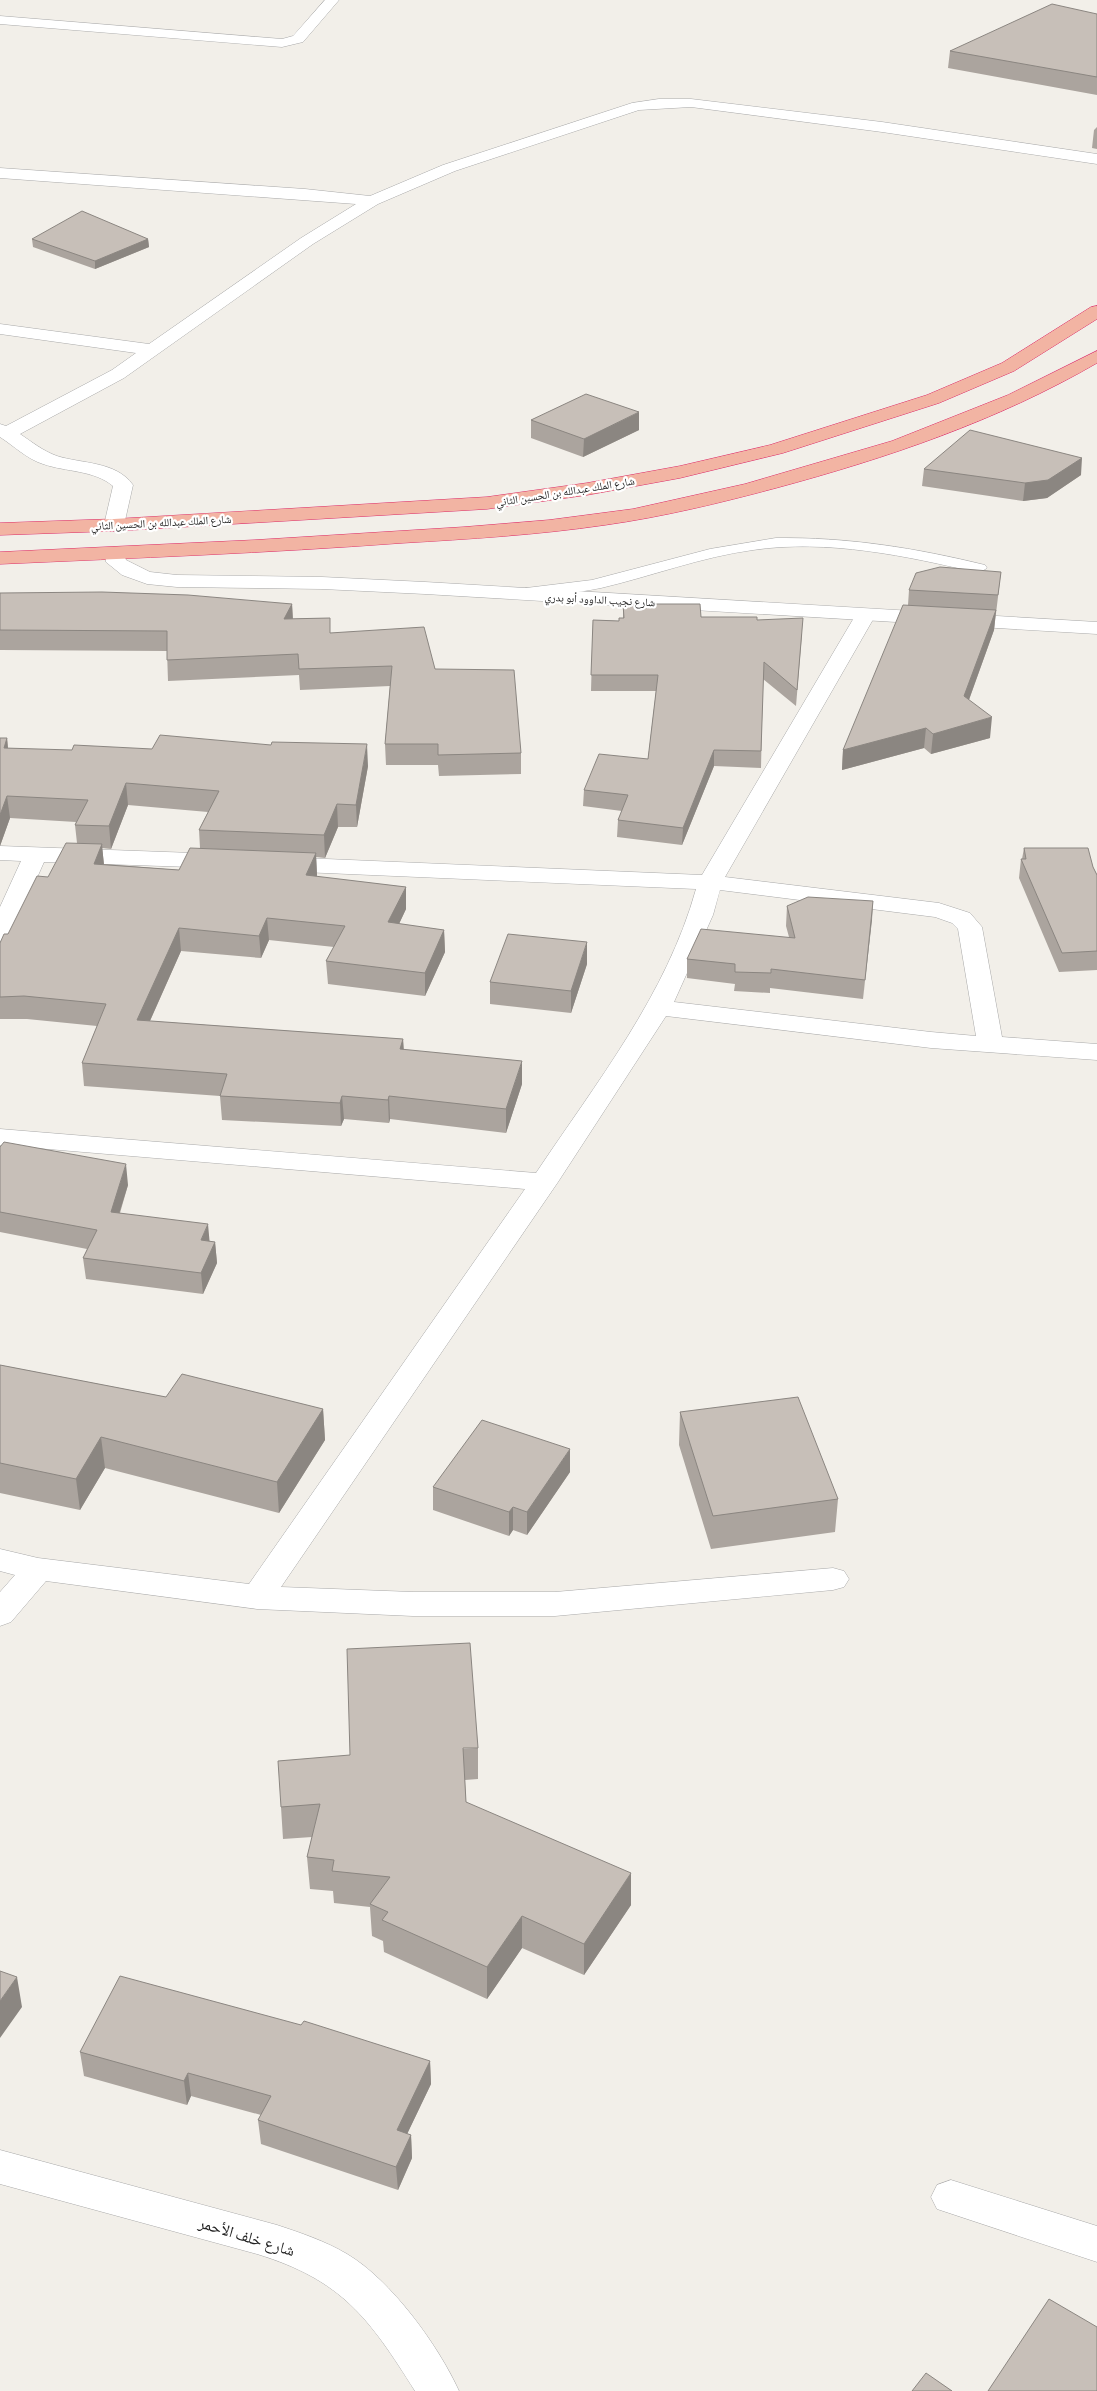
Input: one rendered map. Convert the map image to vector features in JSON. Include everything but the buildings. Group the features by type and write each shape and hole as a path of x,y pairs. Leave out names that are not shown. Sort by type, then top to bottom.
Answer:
{"highway":[{"name":"شارع الملك عبدالله بن الحسين الثاني","path":"0,529 114,525 487,503 587,489 680,472 776,449 933,399 1008,367 1097,311"},
{"path":"0,558 320,544 519,530 632,515 738,492 817,471 901,444 986,412 1062,377 1097,356"}],"street":[{"path":"0,20 282,43 298,39 332,0"},
{"path":"4,432 118,374 307,241 372,201 449,168 637,106 660,103 691,103 882,127 1097,159"},
{"path":"0,173 286,192 372,201"},
{"path":"0,329 151,350"},
{"path":"4,432 43,457 104,472 116,478 122,485 114,525"},
{"name":"شارع نجيب الداوود أبو بدري","path":"115,553 116,562 129,571 147,578 177,581 322,583 1097,628"},
{"path":"257,1597 544,1182 660,1008 701,915 710,882 865,616"},
{"path":"0,853 710,882 921,906 961,918 970,927 991,1045"},
{"path":"0,934 35,854"},
{"path":"660,1008 912,1038 1097,1052"},
{"path":"0,1137 544,1182"},
{"path":"0,1560 38,1569 257,1597 413,1604 555,1604 833,1579"},
{"path":"0,1614 38,1569"},
{"name":"شارع خلف الأحمر","path":"0,2167 256,2238 317,2258 350,2278 371,2298 406,2341 438,2391"},
{"path":"951,2197 1097,2244"}],"lane":[{"path":"518,594 600,584 732,550 775,543 875,550 940,558 979,568"}]}
